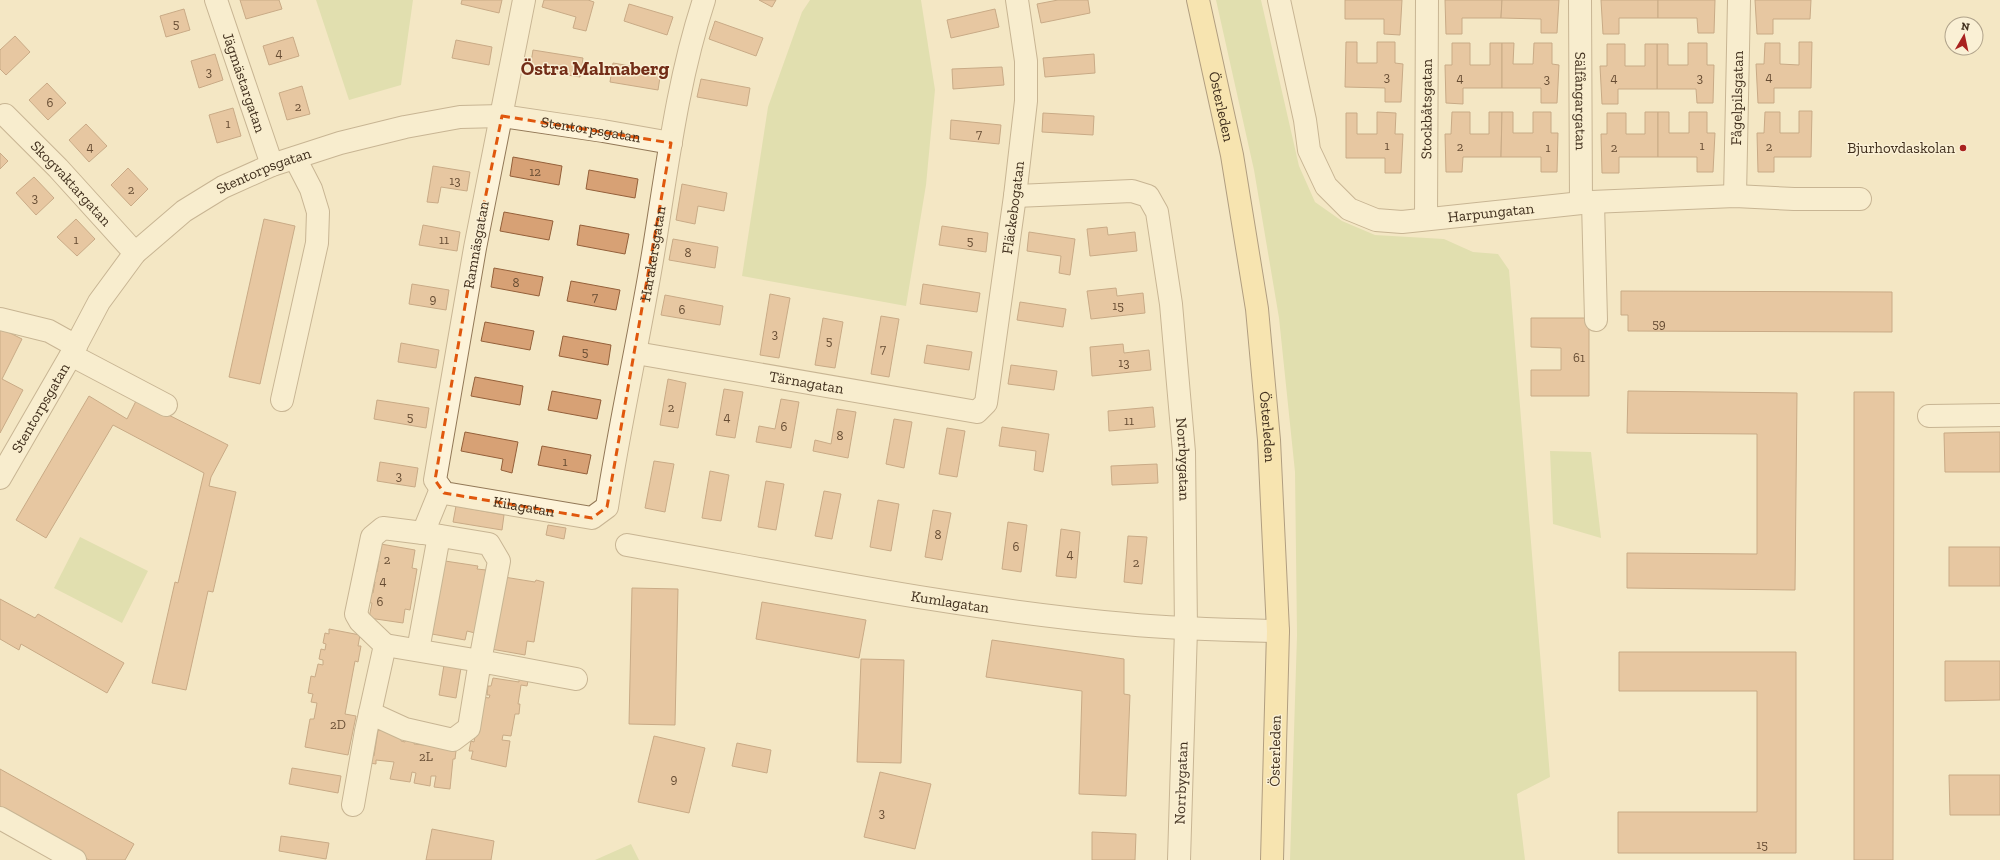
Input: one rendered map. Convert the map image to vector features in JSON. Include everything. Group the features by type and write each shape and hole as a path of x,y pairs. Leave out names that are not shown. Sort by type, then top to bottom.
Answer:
{"main road":[{"name":"Österleden","path":"1198,0 1232,155 1257,309 1269,440 1278,631 1272,860"}],"street":[{"name":"Jägmästargatan","path":"216,0 272,165"},
{"name":"Ramnäsgatan","path":"441,489 435,480 475,248 524,0"},
{"name":"Harakersgatan","path":"605,508 636,353 671,143 693,36 704,0"},
{"name":"Fläckebogatan","path":"977,412 986,403 1015,196 1026,101 1026,61 1017,0"},
{"name":"Harpungatan","path":"1279,0 1309,150 1326,186 1349,208 1376,220 1402,222 1426,218 1587,202 1735,196 1794,199 1860,199"},
{"name":"Stockbåtsgatan","path":"1426,218 1427,0"},
{"name":"Sälfångargatan","path":"1580,0 1587,202 1596,320"},
{"name":"Fågelpilsgatan","path":"1735,196 1738,0"},
{"name":"Skogvaktargatan","path":"5,115 58,168 135,253"},
{"name":"Stentorpsgatan","path":"0,478 73,351 99,302 135,253 184,210 224,187 272,165 340,143 460,117 502,116 671,143"},
{"path":"282,400 317,243 318,212 311,189 295,158"},
{"name":"Norrbygatan","path":"1015,196 1132,191 1148,196 1157,212 1171,304 1184,452 1186,629 1179,860"},
{"path":"0,319 49,331 73,351 166,405"},
{"name":"Tärnagatan","path":"636,353 977,412"},
{"path":"1929,416 2000,414"},
{"path":"418,650 431,535 441,489"},
{"name":"Kilagatan","path":"441,489 444,493 592,518 605,508"},
{"path":"370,713 405,729 453,740 469,728 480,661 499,561 489,544 383,528 372,536 356,614 360,621 385,645 480,661 576,679"},
{"name":"Kumlagatan","path":"627,545 962,604 1125,624 1186,629 1278,631"},
{"path":"353,805 370,713 385,645"},
{"path":"0,818 75,860"}],"highlighted area":[{"path":"502,116 671,143 607,507 592,518 444,493 435,480 475,248"}],"green space":[{"path":"316,0 413,0 401,85 349,100"},
{"path":"810,0 921,0 935,90 926,185 906,306 742,276 768,107 802,12"},
{"path":"1216,0 1261,0 1299,166 1315,202 1342,221 1375,235 1444,239 1473,252 1498,254 1509,270 1550,777 1517,794 1525,860 1290,860 1297,635 1295,472 1279,318 1254,170"},
{"path":"1550,451 1591,452 1601,538 1553,524"},
{"path":"80,537 148,571 122,623 54,588"},
{"path":"631,844 639,860 595,860"}],"building":[{"path":"240,0 279,0 282,9 246,19"},
{"path":"462,0 502,0 499,13 461,4"},
{"path":"544,0 588,0 594,2 586,31 573,28 576,17 542,7"},
{"path":"759,0 776,0 772,7"},
{"path":"1058,0 1088,0 1090,13 1041,23 1037,4"},
{"path":"1345,0 1402,0 1400,35 1384,34 1384,19 1345,19"},
{"path":"1445,0 1502,0 1501,18 1462,18 1462,34 1446,34"},
{"path":"1502,0 1559,0 1557,33 1541,33 1541,19 1501,18"},
{"path":"1601,0 1658,0 1658,18 1619,18 1619,34 1603,34"},
{"path":"1658,0 1715,0 1714,33 1698,33 1697,18 1658,18"},
{"path":"1755,0 1811,0 1810,19 1773,19 1773,34 1757,34"},
{"path":"629,4 673,17 667,35 624,21"},
{"path":"184,9 190,30 166,37 160,16"},
{"path":"995,9 999,27 951,38 947,20"},
{"path":"715,21 763,38 756,56 709,39"},
{"path":"15,36 30,52 6,75 0,69 0,50"},
{"path":"293,37 299,56 269,65 263,46"},
{"path":"456,40 492,47 489,65 452,58"},
{"path":"1346,42 1357,42 1357,63 1377,63 1377,42 1395,42 1395,63 1403,64 1401,102 1385,102 1385,88 1345,87"},
{"path":"1799,42 1812,42 1811,88 1774,88 1774,103 1758,103 1756,64 1764,64 1765,43 1780,43 1780,64 1799,65"},
{"path":"1452,43 1470,43 1470,65 1490,65 1490,43 1502,43 1502,88 1463,88 1463,104 1446,103 1445,65 1452,65"},
{"path":"1502,43 1514,43 1513,64 1533,64 1534,43 1552,43 1552,64 1559,65 1557,103 1541,103 1541,88 1502,88"},
{"path":"1688,43 1707,43 1707,65 1714,65 1713,103 1697,103 1696,89 1657,89 1657,44 1668,44 1668,65 1688,65"},
{"path":"1607,44 1625,44 1625,66 1645,66 1645,44 1657,44 1657,89 1618,89 1618,104 1602,104 1600,66 1607,66"},
{"path":"533,50 583,58 580,77 530,69"},
{"path":"215,54 223,80 199,88 191,61"},
{"path":"1094,54 1095,73 1045,77 1043,58"},
{"path":"613,63 661,71 658,90 610,82"},
{"path":"1002,67 1004,85 953,89 952,69"},
{"path":"701,79 750,88 747,106 697,97"},
{"path":"47,83 66,103 48,120 29,100"},
{"path":"302,86 310,114 287,120 279,93"},
{"path":"233,108 241,136 217,143 209,115"},
{"path":"1799,111 1812,111 1811,157 1774,157 1774,172 1758,172 1757,133 1764,133 1765,112 1780,112 1780,133 1799,133"},
{"path":"1377,112 1396,113 1395,134 1403,134 1401,173 1385,173 1385,158 1346,158 1346,113 1357,113 1357,134 1377,134"},
{"path":"1452,112 1470,112 1470,134 1489,134 1489,112 1502,112 1501,157 1463,157 1462,172 1446,172 1445,134 1451,134"},
{"path":"1502,112 1513,112 1513,133 1533,133 1533,112 1551,112 1551,133 1558,133 1557,172 1541,172 1541,157 1501,157"},
{"path":"1645,112 1658,112 1658,157 1619,157 1619,173 1602,173 1601,134 1607,134 1607,113 1626,113 1626,134 1645,134"},
{"path":"1658,112 1669,112 1669,133 1689,133 1689,112 1707,112 1707,133 1715,133 1713,172 1697,172 1697,157 1658,157"},
{"path":"1043,113 1094,116 1093,135 1042,132"},
{"path":"951,120 1001,125 999,144 950,139"},
{"path":"86,124 107,146 89,162 69,140"},
{"path":"0,153 8,161 0,169"},
{"path":"513,157 562,166 559,185 510,176"},
{"path":"433,166 470,172 467,191 441,187 438,203 427,202"},
{"path":"128,168 148,189 131,206 111,185"},
{"path":"589,170 638,179 635,198 586,189"},
{"path":"34,177 54,198 36,215 16,193"},
{"path":"682,184 727,193 724,211 698,206 695,224 676,220"},
{"path":"504,212 553,221 549,240 500,231"},
{"path":"76,219 95,239 77,256 57,237"},
{"path":"264,219 295,226 260,384 229,377"},
{"path":"423,225 460,232 457,251 419,245"},
{"path":"580,225 629,234 625,254 577,245"},
{"path":"942,226 988,233 986,252 939,245"},
{"path":"1107,227 1108,235 1135,232 1137,251 1090,256 1087,229"},
{"path":"1029,232 1075,239 1070,275 1059,273 1061,256 1027,251"},
{"path":"673,239 718,247 715,268 669,260"},
{"path":"494,268 543,277 539,296 491,287"},
{"path":"571,281 620,290 616,310 567,301"},
{"path":"412,284 449,290 446,310 409,304"},
{"path":"923,284 980,293 977,312 920,304"},
{"path":"1116,288 1117,296 1143,293 1145,313 1091,319 1087,291"},
{"path":"1621,291 1892,292 1892,332 1628,331 1628,315 1621,315"},
{"path":"770,294 790,298 779,358 760,355"},
{"path":"665,295 723,306 720,325 661,315"},
{"path":"1020,302 1066,309 1063,327 1017,320"},
{"path":"881,316 899,319 889,377 871,374"},
{"path":"823,318 843,322 835,368 815,365"},
{"path":"1531,318 1589,318 1589,396 1531,396 1531,370 1561,370 1561,348 1531,347"},
{"path":"485,322 534,331 530,350 481,341"},
{"path":"0,328 22,339 2,379 23,390 0,433"},
{"path":"563,336 611,345 608,365 559,356"},
{"path":"401,343 439,350 436,368 398,362"},
{"path":"1123,344 1124,353 1149,350 1151,370 1092,376 1090,347"},
{"path":"927,345 972,352 969,370 924,363"},
{"path":"1011,365 1057,371 1054,390 1008,384"},
{"path":"475,377 523,386 520,405 471,396"},
{"path":"668,379 686,383 678,428 660,425"},
{"path":"724,389 743,392 735,438 716,435"},
{"path":"552,391 601,400 597,419 548,410"},
{"path":"1628,391 1797,393 1795,590 1627,588 1627,553 1757,554 1757,434 1627,433"},
{"path":"1854,392 1894,392 1893,860 1854,860"},
{"path":"89,396 127,419 137,399 228,445 211,477 209,486 236,492 213,592 208,591 186,690 152,683 175,582 178,583 204,473 113,425 46,538 16,520"},
{"path":"781,399 799,402 791,448 756,442 759,426 775,429"},
{"path":"377,400 429,408 426,428 374,419"},
{"path":"1153,407 1155,427 1109,431 1108,411"},
{"path":"837,409 856,412 848,458 813,451 815,440 831,444"},
{"path":"894,419 912,422 904,468 886,464"},
{"path":"1002,427 1049,434 1043,472 1034,470 1036,451 999,446"},
{"path":"947,428 965,431 957,477 939,474"},
{"path":"465,432 518,442 512,473 501,470 503,459 461,451"},
{"path":"2000,432 2000,472 1945,472 1944,433"},
{"path":"542,446 591,455 587,474 538,465"},
{"path":"654,461 674,464 665,512 645,508"},
{"path":"380,462 418,468 415,487 377,481"},
{"path":"1157,464 1158,483 1112,485 1111,466"},
{"path":"710,471 729,475 721,521 702,518"},
{"path":"766,481 784,484 776,530 758,527"},
{"path":"824,491 841,494 832,539 815,536"},
{"path":"878,500 899,504 891,551 870,547"},
{"path":"456,506 504,515 502,530 453,522"},
{"path":"933,510 951,513 942,560 925,557"},
{"path":"1008,522 1027,525 1021,572 1002,569"},
{"path":"548,525 566,528 564,539 546,535"},
{"path":"1061,529 1080,532 1076,578 1056,576"},
{"path":"1128,536 1147,537 1142,584 1124,582"},
{"path":"381,544 415,550 412,568 417,569 410,610 405,609 403,623 369,618 372,603 367,602 369,593 373,593 375,582 371,581 373,572 377,572 379,561 375,560 377,550 380,551"},
{"path":"1949,547 2000,547 2000,586 1949,586"},
{"path":"445,561 478,566 477,569 486,570 475,633 467,631 465,640 432,634"},
{"path":"504,577 544,582 534,642 527,641 525,655 491,649"},
{"path":"632,588 678,589 675,725 629,724"},
{"path":"0,599 35,618 38,614 124,663 107,693 21,644 19,650 0,639"},
{"path":"762,602 866,620 859,658 756,639"},
{"path":"329,629 360,635 358,646 361,646 358,662 355,661 345,714 356,716 348,755 305,747 310,719 314,719 317,703 311,702 313,694 308,693 311,676 315,677 318,664 323,665 323,660 319,659 321,649 325,650 326,644 323,643 325,633 329,634"},
{"path":"992,640 1124,659 1124,694 1130,695 1126,796 1079,794 1082,691 986,677"},
{"path":"1619,652 1796,652 1796,853 1618,853 1618,812 1757,812 1757,691 1619,691"},
{"path":"861,659 904,660 901,763 857,762"},
{"path":"1945,661 2000,661 2000,700 1945,701"},
{"path":"444,665 461,668 456,698 439,695"},
{"path":"493,678 519,682 519,679 528,681 527,686 521,685 518,704 520,704 519,714 515,714 511,736 503,735 502,740 510,741 506,767 471,759 473,751 469,751 471,741 474,742 482,697 489,698 490,695 487,695 488,686 491,686"},
{"path":"378,730 402,733 401,741 405,742 406,739 415,740 414,744 424,745 425,741 435,743 434,747 456,751 455,759 453,759 450,789 434,787 436,776 431,776 430,786 414,783 416,773 412,772 410,782 390,779 394,762 376,760 376,764 370,763 371,755 374,756"},
{"path":"654,736 705,748 689,813 638,802"},
{"path":"737,743 771,750 767,773 732,766"},
{"path":"292,768 341,776 338,793 289,784"},
{"path":"0,769 134,844 125,860 89,860 0,810"},
{"path":"880,772 931,784 915,849 864,837"},
{"path":"1949,775 2000,775 2000,815 1950,815"},
{"path":"432,829 494,841 491,860 426,860"},
{"path":"1092,832 1136,834 1135,860 1092,860"},
{"path":"281,836 329,843 326,859 279,851"}],"place":[{"name":"Bjurhovdaskolan","path":"1963,148"}],"district":[{"name":"Östra Malmaberg","path":"595,68"}]}
